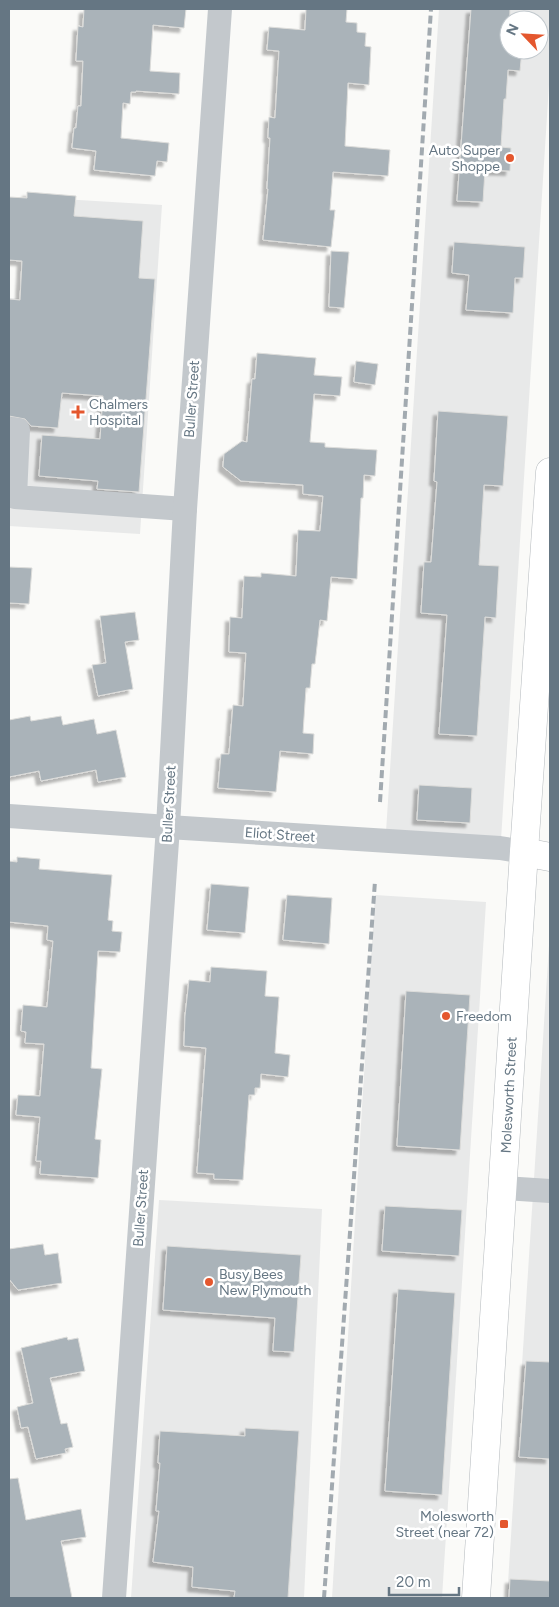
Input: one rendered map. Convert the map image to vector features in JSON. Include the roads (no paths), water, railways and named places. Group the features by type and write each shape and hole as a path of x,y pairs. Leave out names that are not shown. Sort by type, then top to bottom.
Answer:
{"main road":[{"name":"Molesworth Street","path":"476,1598 504,1188 537,854 550,483"}],"street":[{"name":"Buller Street","path":"114,1598 168,828 185,508 220,9"},
{"path":"9,429 18,430 14,497 185,508"},
{"name":"Eliot Street","path":"9,816 168,828 500,848 537,854"},
{"path":"504,1188 550,1191"}],"railway":[{"path":"380,802 431,9"},
{"path":"324,1598 375,881"}],"place":[{"name":"Auto Super Shoppe","path":"510,158"},
{"name":"Chalmers Hospital","path":"78,412"},
{"name":"Freedom","path":"446,1016"},
{"name":"Busy Bees New Plymouth","path":"209,1282"},
{"name":"Molesworth Street (near 72)","path":"504,1524"}]}
